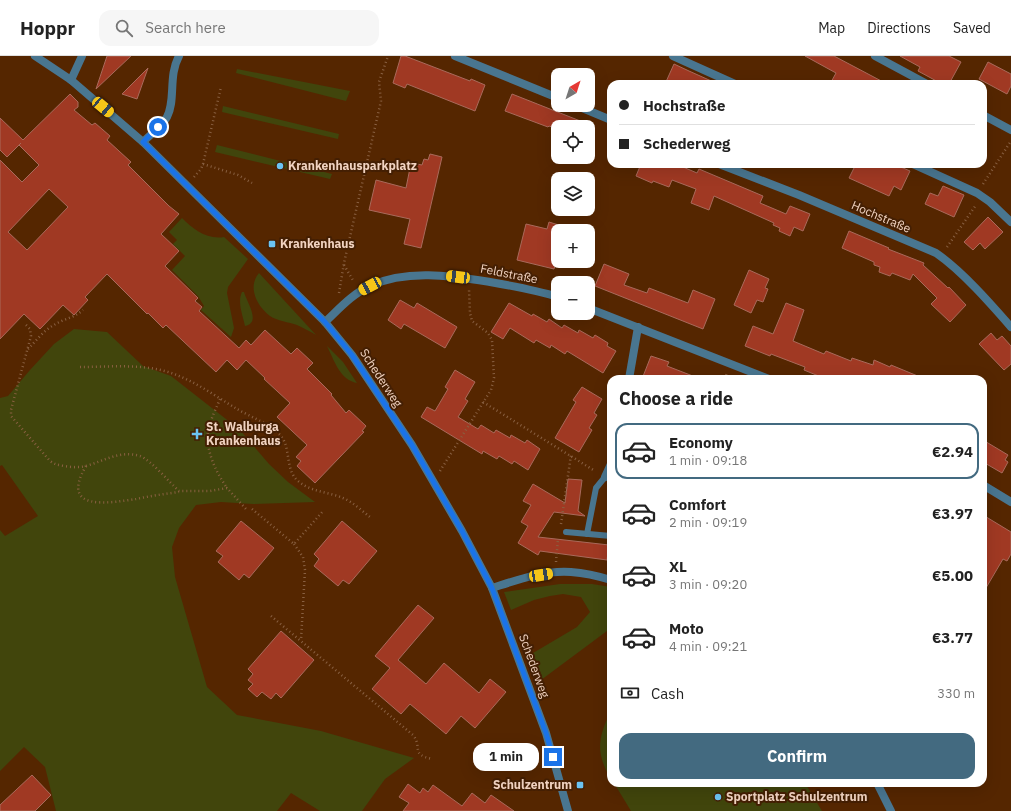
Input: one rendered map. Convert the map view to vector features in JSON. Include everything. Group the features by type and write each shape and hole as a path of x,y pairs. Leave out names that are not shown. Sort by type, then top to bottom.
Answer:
{"street":[{"name":"Schederweg","path":"35,56 71,80 143,142 325,322 352,355 412,445 462,531 492,588 546,733 568,811"},
{"path":"71,80 82,56"},
{"path":"143,142 168,116 173,73 179,56"},
{"path":"455,56 551,95"},
{"path":"673,56 726,80"},
{"path":"875,56 919,80"},
{"path":"592,112 607,118"},
{"path":"987,117 1011,130"},
{"name":"Hochstraße","path":"729,168 936,253 973,286 1011,327"},
{"path":"922,168 982,196 1011,222"},
{"name":"Feldstraße","path":"325,322 360,292 384,281 400,277 447,276 468,278 511,285 551,295"},
{"path":"595,311 758,375"},
{"path":"630,375 638,327"},
{"path":"605,478 607,473"},
{"path":"987,487 1011,502"},
{"path":"492,588 522,579 555,572 571,572 607,579"},
{"path":"879,787 891,811"}],"lane":[{"path":"587,534 596,488 605,478"},
{"path":"566,532 607,536"}],"path":[{"path":"341,307 338,291 381,101 378,82 388,56"},
{"path":"187,184 201,169 203,164 221,87"},
{"path":"982,186 1010,142"},
{"path":"203,164 238,175 252,182"},
{"path":"948,247 982,196"},
{"path":"344,263 360,292"},
{"path":"444,464 491,390 494,378 493,344 488,333 476,325 471,318 468,278"},
{"path":"28,349 46,330 75,316 83,310"},
{"path":"26,325 31,331 28,349 11,410 11,416 53,464 74,467 86,466 118,455 140,456 153,466 179,491"},
{"path":"80,367 162,370 191,382 268,426 280,435 283,440 292,473 297,480 308,487 344,498 370,517"},
{"path":"220,399 211,422 208,440 210,450 216,469 227,488 246,509"},
{"path":"483,402 571,455 605,478"},
{"path":"560,525 571,455"},
{"path":"86,466 80,477 78,490 83,498 94,502 116,502 179,491 210,491 227,488"},
{"path":"252,509 294,544 303,557 305,570 301,641"},
{"path":"294,544 324,510"},
{"path":"556,561 559,532"},
{"path":"271,616 413,735 416,738 419,754 432,759"}],"green space":[{"path":"237,69 350,91 346,101 236,73"},
{"path":"223,106 339,134 338,139 222,112"},
{"path":"217,145 332,174 330,179 215,152"},
{"path":"182,218 201,233 212,237 224,237 248,259 228,287 227,293 234,328 231,337 201,310 204,306 198,296 172,270 185,256 173,244 177,240 169,232"},
{"path":"259,273 316,335 297,325 273,318 265,312 255,296 254,290 255,278"},
{"path":"242,292 244,292 253,316 250,324 245,326 240,305"},
{"path":"74,329 107,332 143,366 171,376 240,430 269,464 288,482 315,502 253,504 221,502 196,505 179,528 172,547 175,577 207,687 237,715 321,731 414,758 385,779 362,811 320,811 291,793 277,811 56,811 45,767 24,747 0,771 0,530 5,536 38,516 2,465 0,466 0,398 8,396 54,344"},
{"path":"327,346 343,362 357,383 346,378 342,374"},
{"path":"560,584 592,584 607,586 607,631 537,683 528,656 577,627 590,612 581,597 563,594 534,600 511,610 504,592"},
{"path":"607,720 607,772 602,761 600,745 603,729"},
{"name":"Sportplatz Schulzentrum","path":"616,787 807,787 822,811 631,811"}],"building":[{"path":"107,56 131,56 96,89"},
{"path":"401,56 405,56 470,81 471,79 485,85 475,111 407,84 405,88 393,83"},
{"path":"805,56 834,56 879,80 832,80 836,73"},
{"path":"900,56 949,56 961,62 951,80 935,80 918,71 920,67"},
{"path":"988,62 1011,74 1011,86 1007,94 987,83 987,80 979,79"},
{"path":"674,64 709,80 667,80"},
{"path":"148,68 137,99 122,94"},
{"path":"70,94 78,102 78,107 74,110 92,125 95,123 110,136 107,140 131,162 128,165 179,214 161,234 179,251 165,266 198,298 195,301 202,307 199,311 239,348 246,340 251,345 265,330 291,354 297,348 313,363 307,369 332,394 331,395 346,413 349,410 366,426 362,431 364,432 315,483 297,466 301,461 296,457 307,445 277,417 290,403 246,360 237,370 227,360 216,372 166,325 163,328 148,313 147,314 107,274 85,297 88,300 74,315 63,305 40,329 24,314 0,339 0,160 22,182 39,165 19,145 7,157 0,150 0,118 23,140","holes":["49,189 68,207 27,250 8,232"]},
{"path":"512,94 551,109 551,112 558,112 578,120 551,120 551,127 548,127 505,111"},
{"path":"430,154 442,157 421,248 404,244 410,219 369,210 376,180 406,188 411,163 422,165 424,159 428,160"},
{"path":"639,168 685,168 697,173 699,169 763,196 760,203 786,214 790,206 810,214 803,231 794,227 790,236 779,231 780,228 773,225 774,223 714,196 709,210 691,203 696,189 672,180 669,187 653,181 652,183 636,176"},
{"path":"854,168 903,168 910,171 901,190 894,186 889,196 849,178"},
{"path":"943,186 964,195 954,217 925,204 930,193 938,196"},
{"path":"988,217 1003,232 985,249 980,243 973,250 964,242"},
{"path":"549,222 556,224 551,224 551,268 554,269 517,260 526,224 547,229"},
{"path":"849,231 889,248 888,249 924,263 923,265 948,288 949,287 966,305 950,322 931,304 937,298 913,274 910,280 892,273 890,276 879,272 880,267 874,265 874,262 842,248"},
{"path":"604,264 629,274 624,285 647,293 649,288 688,303 693,290 715,299 703,329 595,286"},
{"path":"749,270 769,279 765,288 768,289 763,302 757,300 751,313 734,305"},
{"path":"400,300 414,308 417,303 457,327 445,348 404,324 401,329 388,320"},
{"path":"509,303 532,316 533,314 547,322 549,319 562,328 564,325 578,333 579,330 593,338 595,335 608,343 607,346 616,351 603,373 567,351 565,354 551,345 550,348 536,340 534,343 510,328 503,339 491,332"},
{"path":"786,303 804,310 793,341 824,354 826,351 851,361 852,358 873,365 874,360 915,375 816,375 804,370 805,367 745,346 753,326 773,334"},
{"path":"991,333 997,340 1002,336 1011,346 1011,364 1004,370 979,344"},
{"path":"651,356 669,362 667,366 690,375 644,375"},
{"path":"455,370 475,382 465,399 468,401 458,417 478,429 481,425 494,433 496,430 510,438 511,435 525,443 527,440 540,449 528,470 514,461 512,464 499,456 497,459 483,451 482,454 421,417 427,407 435,411 448,389 445,387"},
{"path":"582,387 602,399 594,413 597,415 589,428 592,430 579,452 555,438 576,402 573,400"},
{"path":"987,442 1008,455 1005,460 1008,462 1002,473 987,464"},
{"path":"568,479 582,480 578,511 585,516 554,512 538,537 607,545 607,560 540,551 538,555 518,543 528,526 521,522 531,505 523,501 533,484 565,503"},
{"path":"987,517 1011,532 1011,554 1007,561 1003,559 987,586"},
{"path":"241,521 274,548 249,578 244,574 239,580 218,562 223,556 216,551"},
{"path":"342,521 377,551 349,584 343,580 338,586 314,566 319,559 314,554"},
{"path":"418,605 434,618 398,660 426,684 444,663 479,693 490,679 506,692 475,728 461,716 446,734 410,704 401,714 372,689 390,668 375,656"},
{"path":"281,631 314,660 281,698 276,693 271,699 262,692 257,697 248,689 253,684 248,680 253,674 248,669"},
{"path":"32,775 51,795 35,811 0,811 0,805"},
{"path":"408,784 420,793 423,788 428,792 433,785 462,806 472,793 485,803 491,795 514,811 403,811 409,803 399,797"}],"place":[{"name":"Krankenhausparkplatz","path":"280,166"},
{"name":"Krankenhaus","path":"272,244"},
{"name":"St. Walburga Krankenhaus","path":"197,434"},
{"name":"Schulzentrum","path":"580,785"},
{"name":"Sportplatz Schulzentrum","path":"718,797"}],"route":[{"path":"158,127 143,142 325,322 342,341 412,445 462,531 492,588 546,733 553,757"}]}
